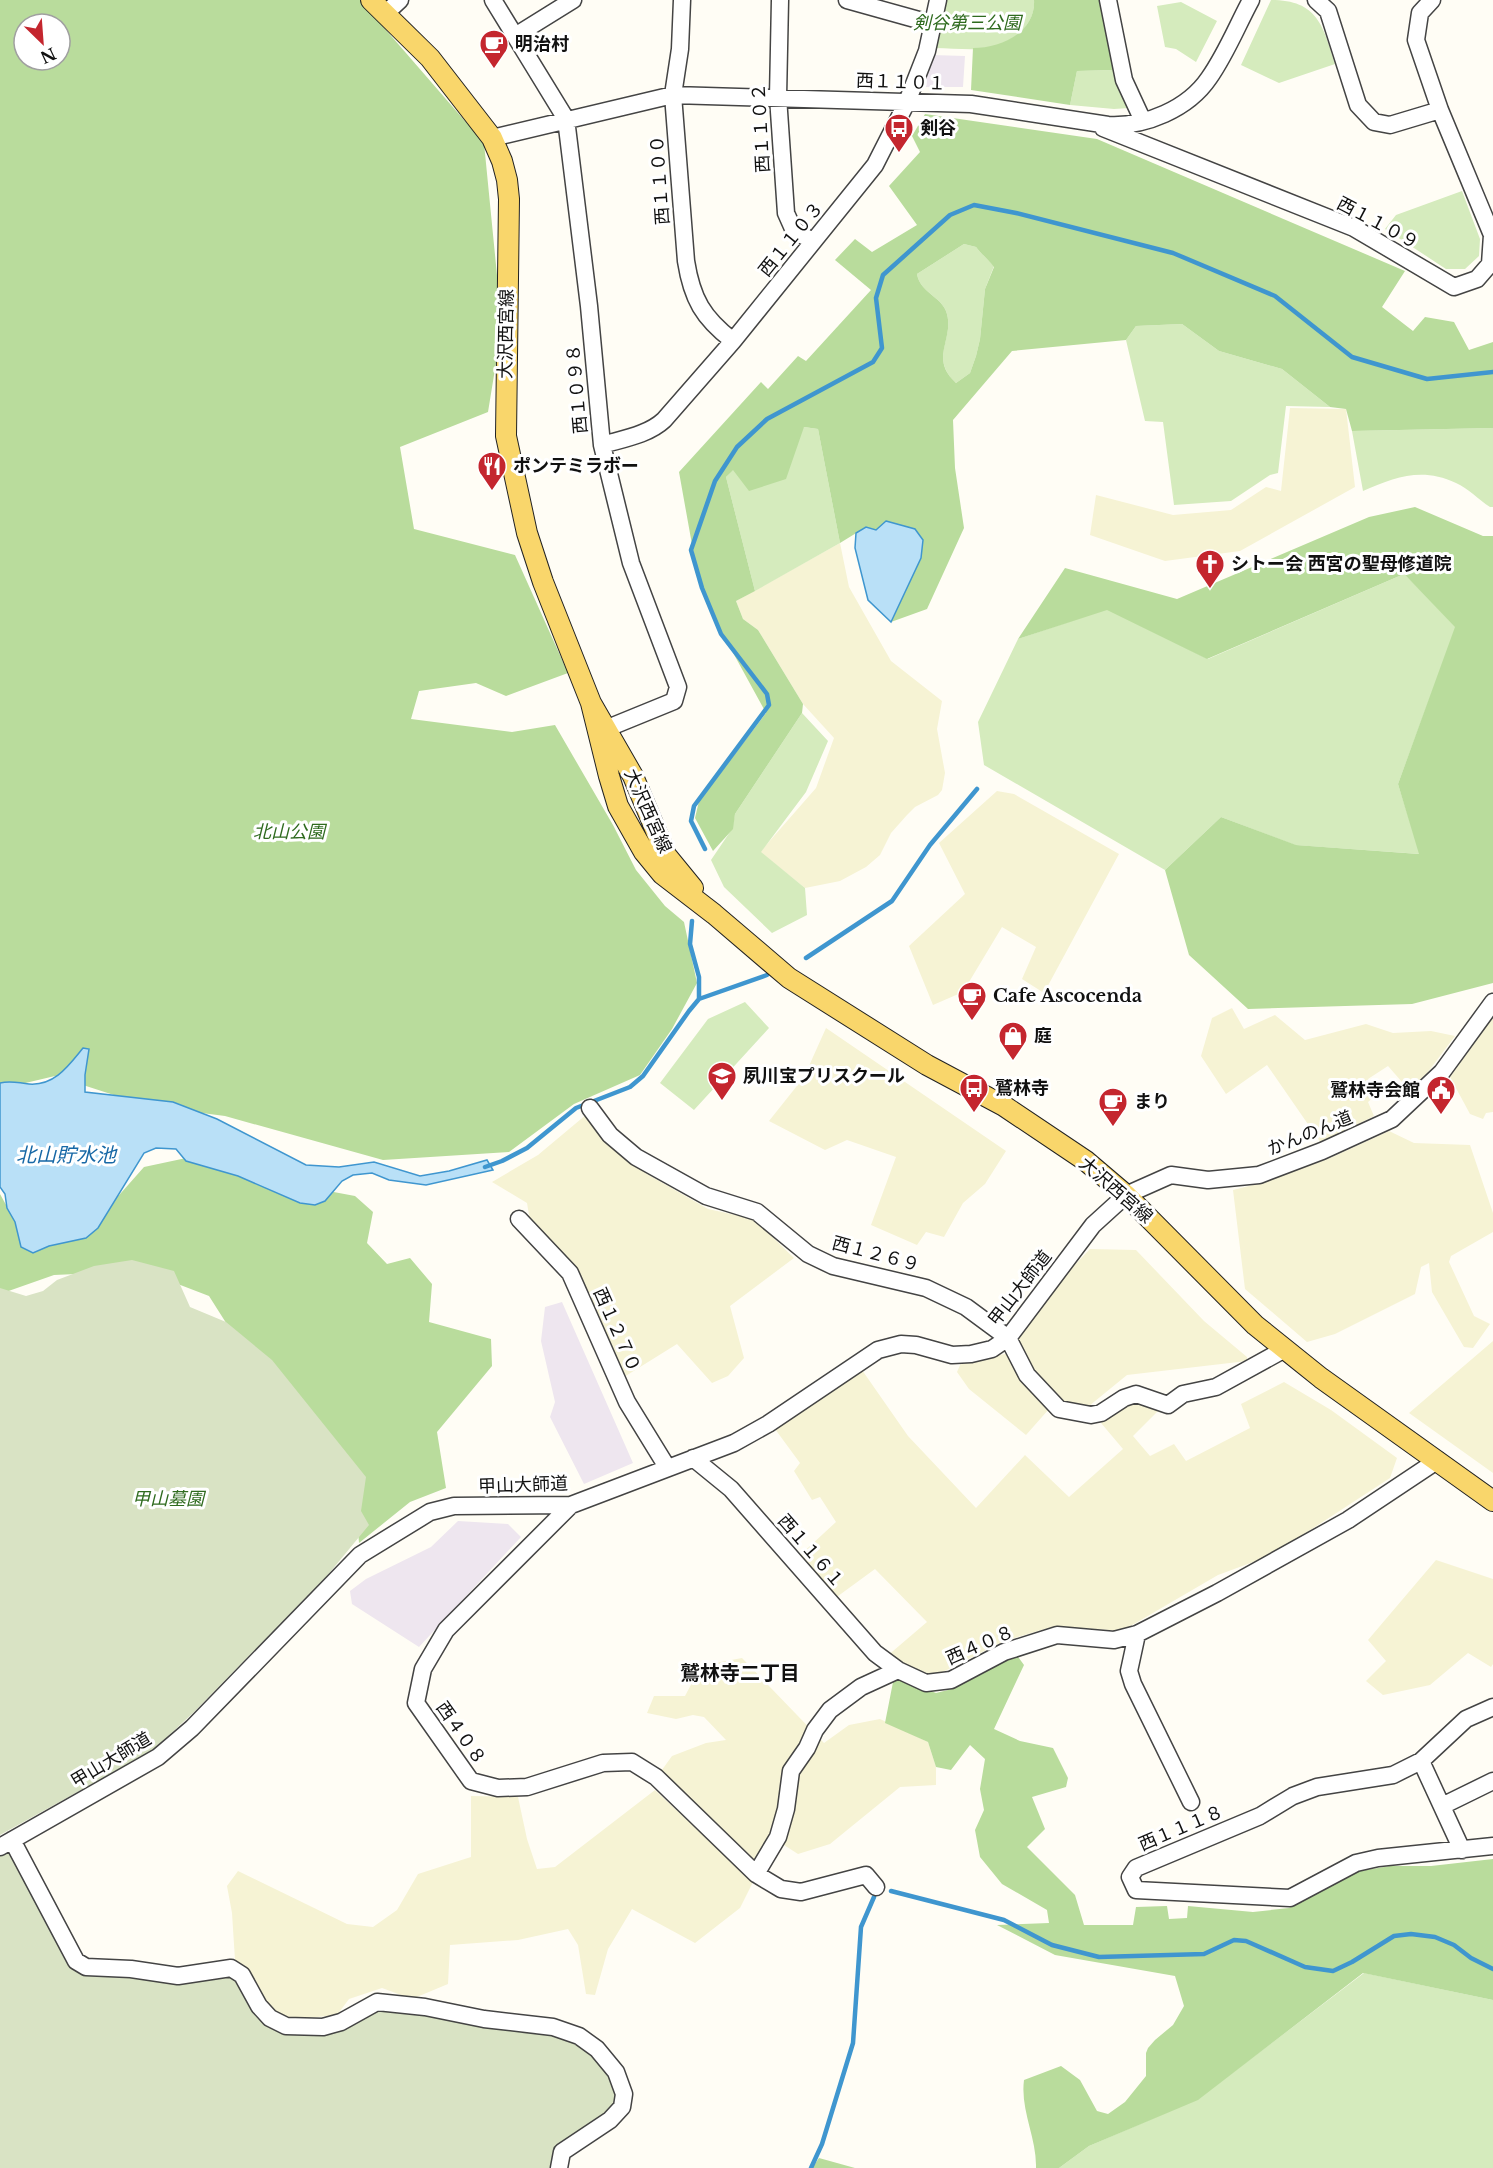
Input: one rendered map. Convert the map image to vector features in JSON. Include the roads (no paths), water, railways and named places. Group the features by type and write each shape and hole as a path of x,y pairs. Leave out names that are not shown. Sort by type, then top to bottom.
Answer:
{"main road":[{"name":"大沢西宮線","path":"378,7 430,58 492,138 502,161 509,199 506,436 527,533 543,582 602,731 609,776 618,806 644,852 662,874 714,914 789,978 927,1065 1004,1106 1086,1161 1126,1194 1255,1325 1321,1378 1493,1500"}],"street":[{"path":"378,7 400,0"},
{"name":"西１０９８","path":"493,0 566,119 589,306 602,445 631,563 678,687 674,701 602,731"},
{"path":"515,36 573,0"},
{"name":"西１１００","path":"682,0 680,49 673,94 686,261 695,299 715,327 733,341"},
{"name":"西１１０２","path":"780,0 778,97 786,213 794,231 813,241"},
{"path":"847,0 933,24"},
{"name":"西１１０３","path":"602,445 657,427 733,341 875,165 907,102 927,51 938,0"},
{"path":"1108,0 1124,80 1143,122"},
{"name":"西１１０１","path":"492,138 673,94 971,104 1121,126 1143,122 1179,106 1205,84 1251,0"},
{"path":"1316,0 1328,10 1358,105 1374,122 1390,125 1440,110"},
{"name":"西１１０９","path":"1086,121 1353,228 1454,287 1478,279 1490,264 1492,235 1440,110 1416,40 1420,13 1432,0"},
{"name":"かんのん道","path":"1126,1194 1171,1175 1208,1180 1259,1175 1322,1151 1392,1119 1442,1072 1493,1002"},
{"name":"西１２６９","path":"590,1108 610,1135 636,1157 706,1196 757,1212 808,1254 833,1266 926,1288 966,1307 1008,1338"},
{"name":"甲山大師道","path":"6,1844 158,1757 192,1728 360,1555 430,1512 454,1506 571,1505 734,1443 768,1424 878,1350 901,1344 916,1345 951,1355 993,1349 1008,1338 1094,1225 1126,1194"},
{"name":"西１２７０","path":"519,1219 570,1273 627,1402 668,1467"},
{"path":"1008,1338 1027,1375 1059,1409 1091,1415 1101,1413 1124,1398 1136,1394 1168,1405 1183,1394 1216,1387 1285,1349"},
{"name":"西１１６１","path":"693,1458 731,1490 875,1653 898,1670"},
{"name":"西４０８","path":"898,1670 927,1683 951,1680 1004,1652 1057,1635 1114,1641 1137,1634 1348,1520 1437,1460"},
{"name":"西４０８","path":"571,1505 446,1630 423,1669 416,1703 471,1781 498,1788 527,1787 603,1763 632,1762 656,1777 756,1874 781,1889 801,1892 866,1875 876,1887"},
{"path":"1137,1634 1129,1671 1191,1802"},
{"path":"756,1874 778,1837 786,1809 791,1772 807,1748 815,1730 830,1710 861,1687 898,1670"},
{"name":"西１１１８","path":"1493,1707 1466,1719 1421,1761 1393,1774 1317,1787 1293,1796 1260,1816 1136,1868 1130,1877 1136,1890 1290,1898 1356,1863 1378,1858 1493,1846"},
{"path":"1421,1761 1462,1850"},
{"path":"1442,1806 1493,1781"},
{"path":"6,1844 76,1961 86,1967 131,1969 178,1976 231,1968 242,1975 259,2006 270,2018 286,2026 323,2027 341,2022 377,2002 425,2007 484,2019 553,2027 579,2036 597,2049 616,2072 624,2094 622,2107 610,2120 562,2152 559,2168"}],"water":[{"path":"886,521 915,529 923,540 921,558 891,622 868,600 855,548 856,533 866,527 876,530"},
{"name":"北山貯水池","path":"83,1048 89,1049 85,1092 173,1102 217,1119 306,1165 339,1167 374,1162 420,1176 449,1171 487,1160 493,1170 426,1185 389,1180 372,1173 353,1175 342,1181 325,1201 315,1205 300,1203 238,1176 186,1161 176,1149 156,1148 144,1153 98,1228 86,1238 49,1246 33,1253 21,1247 15,1222 7,1208 5,1194 0,1187 0,1083 38,1084 46,1082 60,1073"}],"waterway":[{"path":"705,849 691,821 694,806 769,705 767,694 721,634 702,588 691,550 715,481 737,447 767,419 873,362 882,348 876,298 883,275 950,215 974,205 1016,213 1173,253 1275,296 1352,357 1427,379 1493,372"},
{"path":"806,958 892,901 930,845 977,789"},
{"path":"692,921 690,944 699,977 699,999"},
{"path":"485,1167 527,1148 576,1108 630,1087 643,1076 699,999 767,975"},
{"path":"891,1891 1004,1920 1052,1945 1099,1957 1204,1954 1234,1940 1246,1941 1305,1967 1333,1971 1394,1936 1411,1934 1435,1937 1454,1945 1471,1958 1493,1969"},
{"path":"811,2168 822,2144 853,2043 861,1927 874,1897"}],"place":[{"name":"明治村","path":"494,70"},
{"name":"剣谷","path":"899,154"},
{"name":"ポンテミラボー","path":"492,492"},
{"name":"シトー会 西宮の聖母修道院","path":"1210,590"},
{"name":"Cafe Ascocenda","path":"972,1022"},
{"name":"庭","path":"1013,1062"},
{"name":"夙川宝プリスクール","path":"722,1102"},
{"name":"鷲林寺","path":"974,1114"},
{"name":"鷲林寺会館","path":"1441,1116"},
{"name":"まり","path":"1113,1128"}],"district":[{"name":"鷲林寺二丁目","path":"740,1673"}],"park label":[{"name":"剣谷第三公園","path":"967,23"},
{"name":"北山公園","path":"289,832"},
{"name":"甲山墓園","path":"168,1499"}]}
